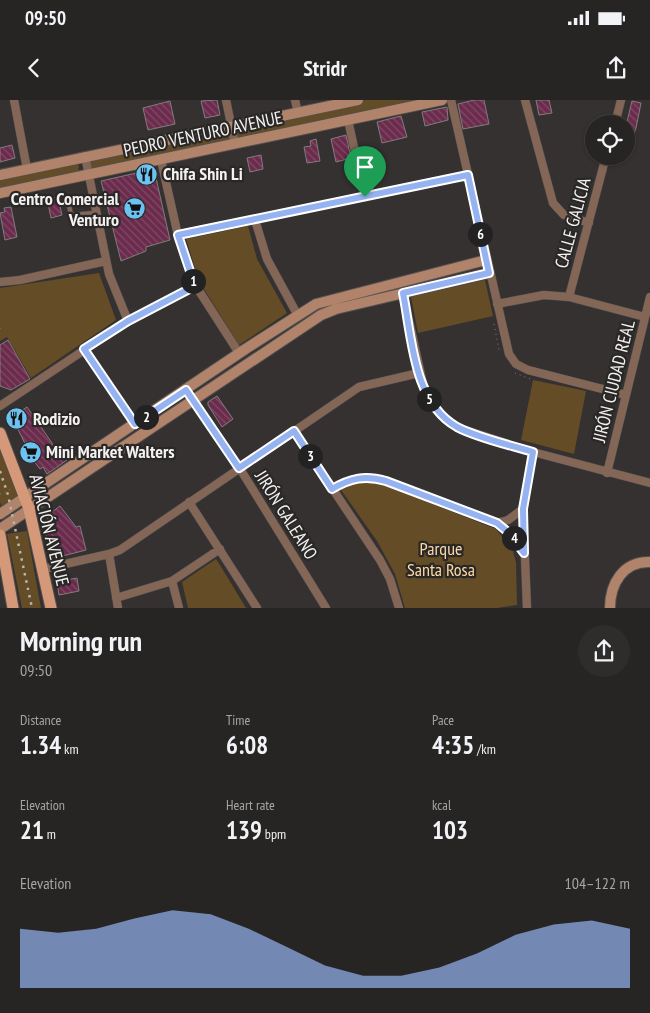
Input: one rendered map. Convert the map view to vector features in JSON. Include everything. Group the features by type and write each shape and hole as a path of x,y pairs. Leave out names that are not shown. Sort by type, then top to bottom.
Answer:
{"main road":[{"name":"AVIACIÓN AVENUE","path":"0,433 26,497 51,608"},
{"path":"0,536 13,608"}],"street":[{"path":"14,100 28,169"},
{"path":"226,100 235,144"},
{"path":"295,100 298,113"},
{"name":"PEDRO VENTURO AVENUE","path":"0,176 85,156 358,100"},
{"name":"PEDRO VENTURO AVENUE","path":"0,193 442,100"},
{"path":"451,100 489,273 507,349 512,359 521,367 622,394"},
{"path":"525,100 553,203 564,215 589,223"},
{"path":"617,115 621,100"},
{"path":"348,120 365,197"},
{"path":"85,156 106,261 117,298 128,321"},
{"path":"161,160 178,235 195,286 239,353"},
{"name":"CALLE GALICIA","path":"570,297 604,165"},
{"path":"178,235 468,175"},
{"path":"255,220 267,259 297,314"},
{"path":"0,514 297,314 334,298 486,260"},
{"path":"0,282 106,261"},
{"path":"0,536 29,509 321,315 336,309 489,273"},
{"path":"0,406 128,321 195,286"},
{"path":"403,293 419,373 428,397 445,419 459,428 533,452 650,483"},
{"path":"497,304 544,295 570,297 645,317"},
{"name":"JIRÓN CIUDAD REAL","path":"607,473 622,394 650,298"},
{"path":"84,349 135,424"},
{"path":"42,569 120,550 359,387 419,373"},
{"name":"JIRÓN GALEANO","path":"186,390 239,468 326,608"},
{"path":"294,431 380,560 390,579 399,608"},
{"path":"527,608 523,509 533,452"},
{"path":"332,489 356,478 376,478 497,523 509,533 524,553"},
{"path":"189,502 257,608"},
{"path":"497,523 508,520 523,509"},
{"path":"116,598 172,580 220,550"},
{"path":"108,554 118,608"},
{"path":"610,608 612,590 624,570 633,565 650,562"},
{"path":"172,580 179,608"}],"lane":[{"path":"68,200 72,215 96,213"}],"path":[{"path":"603,380 619,384 622,394"},
{"path":"0,494 16,487"}],"green space":[{"path":"365,100 435,100 237,140 234,131 239,127"},
{"path":"229,132 232,140 91,170 90,160"},
{"path":"76,163 79,166 78,173 0,189 0,179"},
{"path":"248,226 257,259 287,313 239,345 199,281 186,239"},
{"path":"99,273 116,320 31,378 7,337 0,341 0,288"},
{"path":"485,280 493,316 418,333 411,297"},
{"path":"533,380 586,391 574,454 521,440"},
{"path":"0,449 19,495 1,506 0,502"},
{"name":"Parque Santa Rosa","path":"360,481 374,481 496,529 513,551 516,563 517,605 497,608 405,608 395,574 377,541 341,490"},
{"path":"27,531 41,608 22,608 7,534"},
{"path":"216,559 246,608 188,608 182,582"}],"building":[{"path":"217,100 220,115 205,118 201,101"},
{"path":"474,100 484,100 489,124 463,129 458,104"},
{"path":"536,100 549,100 552,113 539,115"},
{"path":"170,101 175,124 148,130 143,108"},
{"path":"632,101 641,103 635,131 635,115 629,115"},
{"path":"447,107 448,120 425,126 422,112"},
{"path":"401,116 407,137 382,143 377,122"},
{"path":"346,135 351,158 336,162 331,139"},
{"path":"316,139 320,161 307,163 304,147 311,146 310,141"},
{"path":"12,145 15,158 0,162 0,148"},
{"path":"261,155 263,169 250,172 247,158"},
{"name":"Centro Comercial Venturo","path":"154,169 170,240 146,247 146,251 121,261 101,181"},
{"path":"58,197 62,215 51,218 47,199"},
{"path":"11,207 17,237 5,240 0,213 5,212 4,208"},
{"path":"8,340 30,379 11,390 0,386 0,345"},
{"path":"217,396 233,419 222,427 208,405 208,402"},
{"path":"27,407 54,446 56,444 67,460 47,474 43,467 40,469 33,460 12,417"},
{"path":"60,506 76,527 80,526 86,550 55,558 51,555 46,535 52,533 47,516"},
{"path":"77,578 79,591 59,595 57,582"}],"railway":[{"path":"0,471 8,495 32,608"}],"place":[{"name":"Chifa Shin Li","path":"147,174"},
{"name":"Centro Comercial Venturo","path":"135,209"},
{"name":"Rodizio","path":"17,419"},
{"name":"Mini Market Walters","path":"30,452"}],"route":[{"path":"468,175 489,273 403,293 419,373 428,397 436,409 445,419 459,428 533,452 523,509 524,553 519,544 497,523 386,481 369,477 356,478 332,489 294,431 239,468 186,390 135,424 84,349 128,321 195,286 178,235 365,197 468,175"}]}
